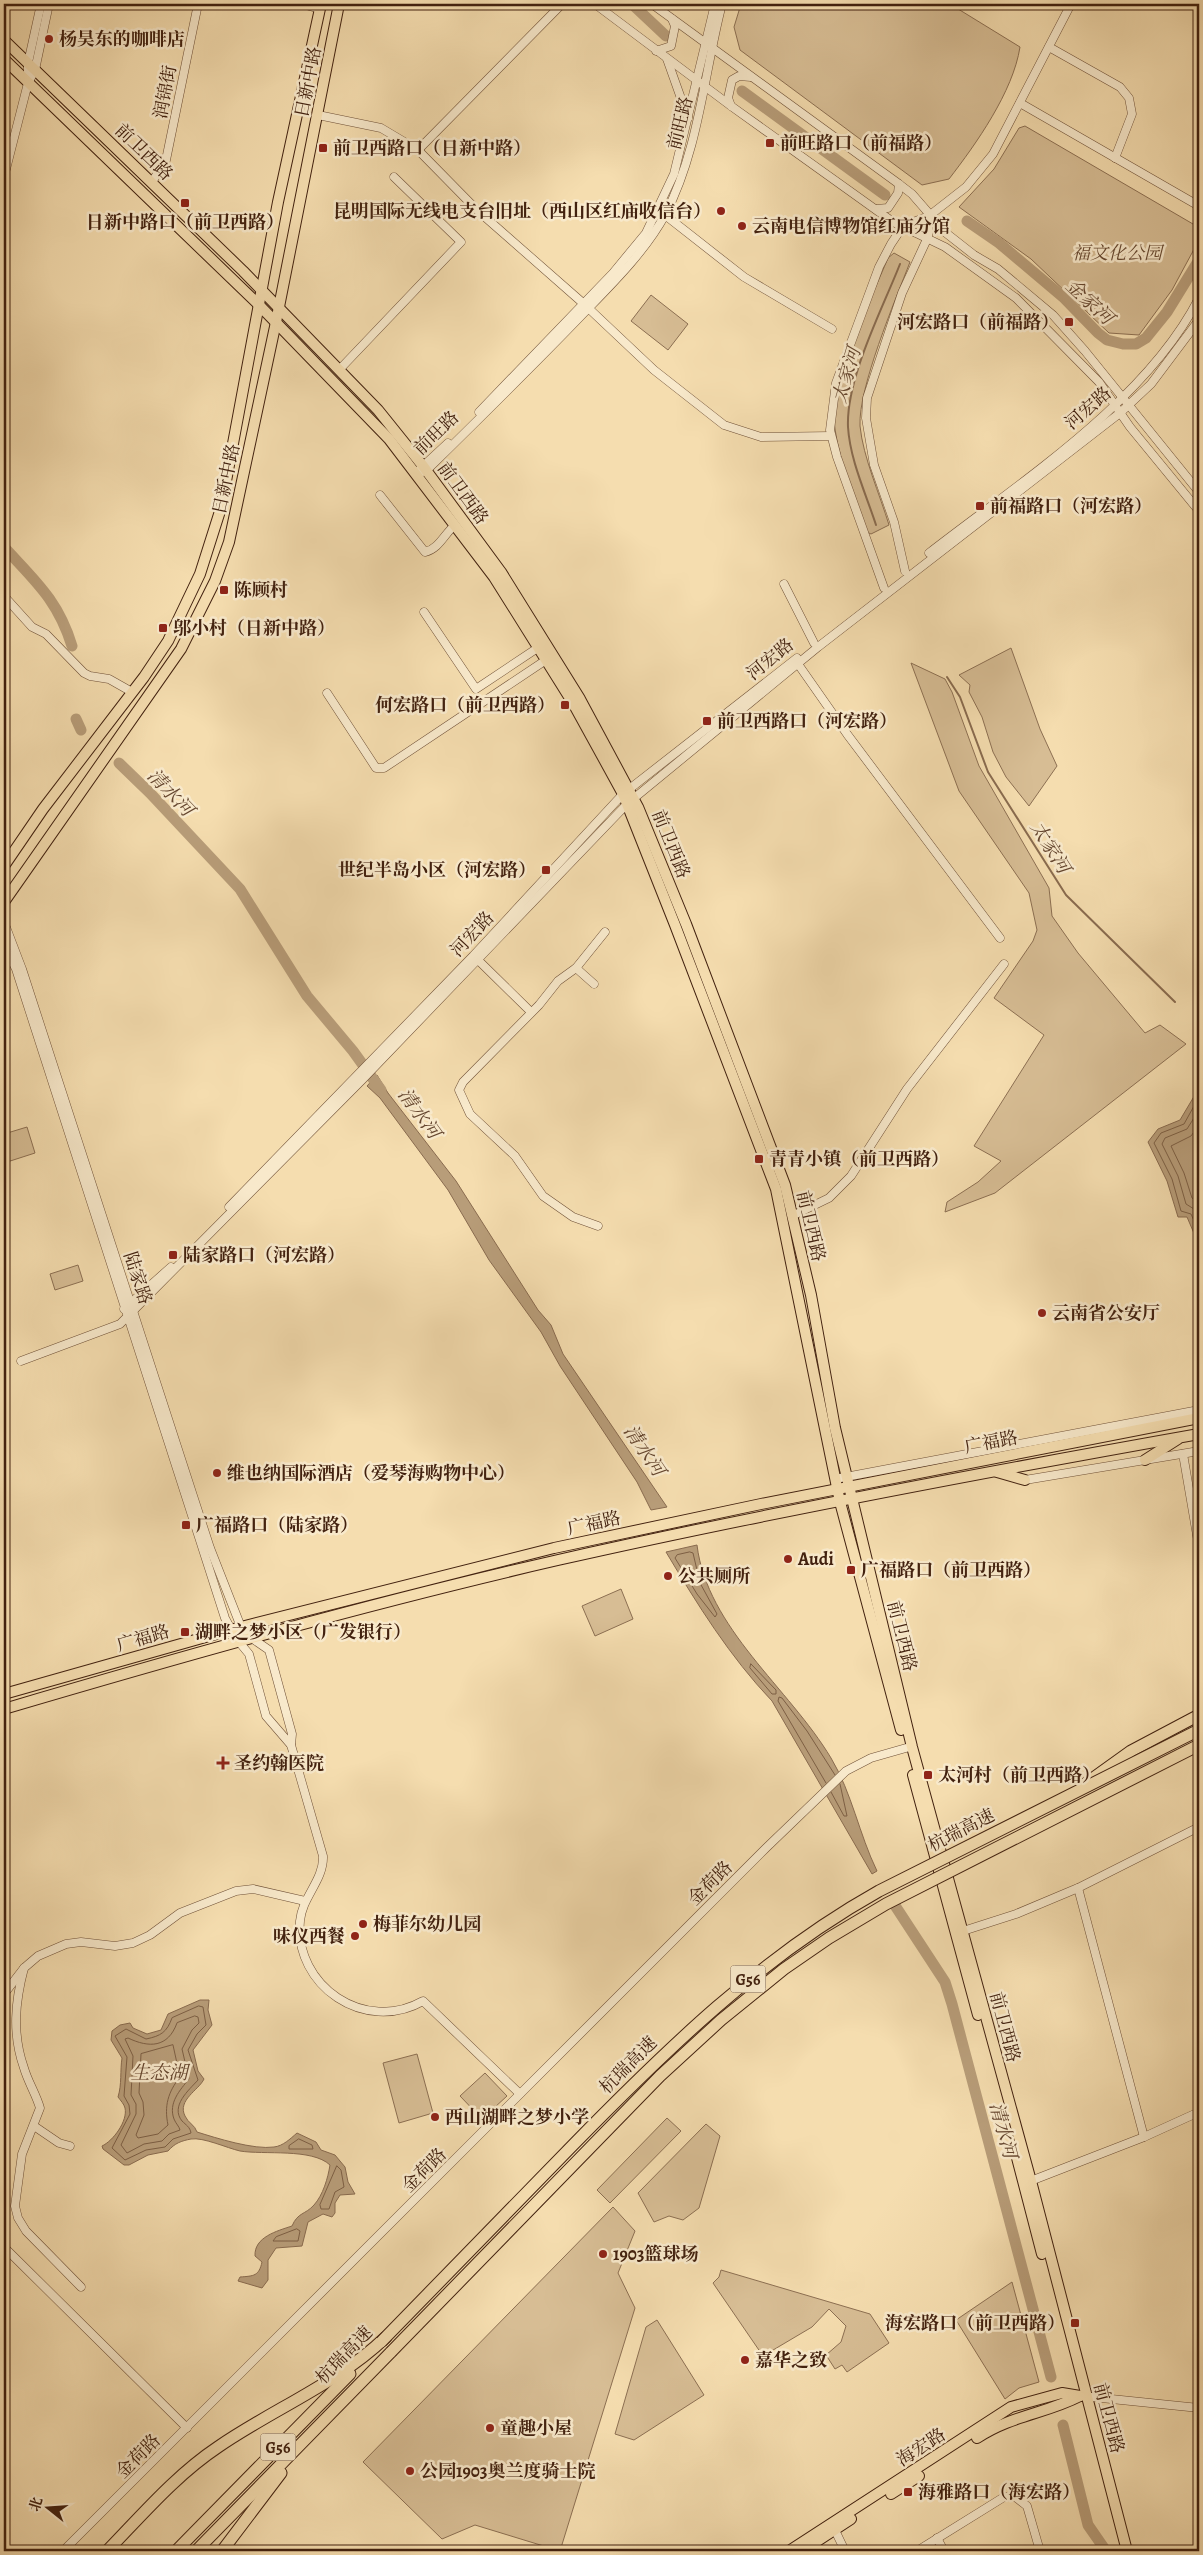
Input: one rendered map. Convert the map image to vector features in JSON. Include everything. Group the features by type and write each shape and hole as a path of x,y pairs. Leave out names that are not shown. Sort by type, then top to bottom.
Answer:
{"highway":[{"path":"1058,1802 1131,1751 1199,1715"},
{"name":"杭瑞高速","path":"176,2551 645,2072 699,2021 754,1975 806,1936 862,1901 1199,1730"},
{"name":"杭瑞高速","path":"196,2551 660,2076 715,2026 784,1970 837,1932 886,1904 1199,1746"},
{"path":"107,2551 178,2479 204,2456 255,2423 336,2377 382,2340"},
{"path":"222,2551 298,2451 336,2408"}],"main road":[{"name":"日新中路","path":"4,902 157,686 181,649 198,617 229,542 279,308 339,4"},
{"name":"日新中路","path":"4,866 43,809 132,692 168,641 200,574 221,508 273,230 321,6"},
{"name":"前卫西路","path":"4,40 262,290 378,410 500,572 628,796 686,924 785,1186 811,1295 835,1428 912,1747 963,1931 1083,2396 1127,2551"},
{"name":"前卫西路","path":"4,59 259,305 422,470 455,525 494,576 539,647 550,658"},
{"path":"273,230 276,239 282,242 289,240 293,234"},
{"path":"246,376 250,369 256,368 262,371 264,378"},
{"name":"前卫西路","path":"628,796 776,1189 840,1502 1027,2183"},
{"name":"广福路","path":"4,1694 236,1628 554,1548 760,1504 850,1488 1199,1418"},
{"name":"广福路","path":"4,1709 143,1667 383,1603 556,1561 762,1516 1199,1434"},
{"path":"1145,1460 1182,1437"},
{"path":"994,1471 1024,1480"},
{"name":"前卫西路","path":"1083,2396 1120,2551"},
{"name":"海宏路","path":"789,2551 833,2527 988,2431 1007,2421 1064,2404 1083,2396"},
{"name":"海宏路","path":"802,2551 833,2527"}],"street":[{"path":"4,177 28,83 41,4"},
{"path":"31,66 49,4"},
{"name":"润锦街","path":"152,182 166,160 198,4"},
{"path":"302,4 321,6"},
{"path":"418,150 562,4"},
{"path":"595,4 656,51 874,209 903,226 928,237 959,256 1016,298 1082,364 1199,511"},
{"path":"652,4 912,194 929,216 946,233 974,255 998,269 1053,315 1129,404 1199,492"},
{"name":"前旺路","path":"422,470 636,255 665,215 687,157 705,86 715,4"},
{"name":"前旺路","path":"586,306 646,233 674,174 697,81 722,4"},
{"path":"884,588 836,457 831,436 831,407 836,382 879,267 903,226 929,216 966,186 993,154 1071,4"},
{"path":"656,51 671,46 675,26 672,19"},
{"path":"1049,46 1120,87 1129,98 1132,114 1115,158"},
{"path":"667,59 688,120"},
{"path":"731,106 728,98 732,80 739,76 751,77"},
{"path":"1020,103 1199,206"},
{"path":"318,115 381,128 418,150 477,210 586,306 654,370 724,425 761,437 831,436"},
{"path":"339,370 461,242 394,177"},
{"path":"874,209 888,208 898,193 899,184"},
{"path":"665,215 744,277 832,329"},
{"path":"905,571 894,522 874,465 867,428 867,398 902,293 923,253 928,237 929,216"},
{"name":"河宏路","path":"375,1063 628,796 814,643 1066,447 1115,405 1185,325 1199,298"},
{"name":"河宏路","path":"375,1063 478,960 628,796 798,664 917,568 1120,413 1150,384 1199,320"},
{"path":"380,495 424,552 442,541 447,531 455,525"},
{"path":"784,584 814,643"},
{"path":"4,596 32,627 46,634 84,672 114,681 132,692"},
{"path":"424,612 476,689 539,647"},
{"path":"327,692 376,768 384,768 550,658"},
{"path":"798,664 1000,938"},
{"name":"陆家路","path":"4,922 25,978 239,1642 248,1654 266,1716 292,1745"},
{"path":"598,1226 572,1217 543,1196 515,1156 470,1114 459,1090 463,1082 558,981 576,968 605,932"},
{"name":"陆家路","path":"4,944 16,969 222,1609 236,1628 269,1650 292,1734 292,1745 323,1856 321,1871 305,1900 300,1917 301,1946 307,1965 329,1992 342,2003 369,2010 404,2009 423,2001 520,2094"},
{"path":"478,960 530,1012"},
{"path":"792,1216 829,1198 851,1176 907,1089 1004,964"},
{"path":"576,968 594,984"},
{"path":"20,1361 120,1324 125,1312 375,1063"},
{"path":"835,1479 1199,1410"},
{"path":"1024,1480 1199,1451"},
{"path":"1183,1454 1199,1547"},
{"name":"金荷路","path":"64,2551 766,1848 846,1771 871,1758 906,1748"},
{"path":"963,1931 1016,1914 1078,1888 1199,1827"},
{"path":"1078,1888 1144,2137"},
{"path":"4,1994 24,1968 38,1956 66,1944 81,1942 115,1946 133,1943 150,1936 180,1913 236,1891 253,1889 305,1900"},
{"path":"24,1968 15,2007 15,2024 24,2069 40,2108 22,2154 15,2206 18,2218 26,2230 82,2288"},
{"path":"1027,2183 1144,2137 1199,2112"},
{"path":"34,2126 59,2143 70,2146"},
{"path":"4,2247 187,2428"},
{"name":"海宏路","path":"1083,2396 1199,2408"},
{"path":"917,2551 1004,2497 1014,2496 1027,2506 1040,2551"},
{"path":"833,2527 845,2551"},
{"path":"937,2538 944,2551"}],"green space":[{"path":"741,4 950,4 1020,47 1010,82 1002,99 970,150 949,179 922,185 740,50 734,27"},
{"name":"福文化公园","path":"1025,126 1193,224 1199,231 1199,240 1172,290 1139,335 1109,333 1031,259 959,207 994,169 1019,128"},
{"path":"894,253 910,262 871,368 861,410 860,426 862,438 872,476 889,525 871,534 867,532 844,468 837,442 835,411 838,389 852,343 888,258"},
{"path":"651,295 688,324 668,350 631,321"},
{"path":"1011,648 1040,729 1057,766 1029,806 1006,777 993,752 982,717 969,692 970,685 959,675"},
{"path":"911,663 945,679 952,692 979,766 1049,888 1052,916 1078,953 1145,1033 1160,1025 1186,1044 995,1193 945,1212 947,1202 978,1182 1001,1161 974,1146 1044,1035 994,998 1033,941 1037,930 1029,893 959,791"},
{"path":"27,1127 35,1153 4,1163 4,1134"},
{"path":"78,1265 83,1281 55,1290 50,1274"},
{"path":"621,1589 633,1619 595,1636 582,1606"},
{"path":"417,2054 433,2113 399,2123 383,2063"},
{"path":"485,2073 507,2096 482,2119 460,2096"},
{"path":"667,2118 681,2131 610,2203 597,2190"},
{"path":"706,2124 720,2136 699,2208 683,2220 669,2216 654,2222 638,2193"},
{"path":"613,2207 635,2231 618,2273 635,2308 560,2551 475,2525 442,2539 363,2462"},
{"path":"721,2270 870,2314 889,2343 847,2372 842,2365 835,2369 826,2355 841,2342 846,2326 829,2309 812,2327 763,2356 713,2283 719,2277"},
{"path":"1012,2282 1039,2382 1019,2388 1005,2399 956,2320"},
{"path":"657,2320 704,2395 634,2440 615,2434 646,2327"}],"water":[{"path":"377,1075 388,1093 456,1181 538,1310 551,1325 563,1354 667,1507 651,1510 637,1482 560,1366 541,1332 489,1260 448,1190 380,1098 367,1086"},
{"path":"1199,1088 1199,1245 1187,1217 1178,1217 1167,1181 1148,1142 1158,1129 1180,1120"},
{"path":"697,1545 704,1575 716,1603 752,1656 814,1732 838,1771 877,1871 872,1874 772,1701 728,1648 666,1552"},
{"name":"生态湖","path":"200,2000 209,2000 208,2010 212,2025 193,2050 198,2071 204,2079 186,2100 183,2110 186,2118 197,2132 256,2147 280,2145 297,2133 316,2142 321,2150 335,2155 345,2167 348,2182 355,2194 340,2195 335,2203 335,2213 332,2217 323,2214 308,2222 302,2246 276,2248 268,2260 268,2280 262,2288 238,2281 240,2277 252,2276 259,2270 262,2262 255,2256 258,2244 262,2239 292,2226 299,2216 314,2205 325,2186 330,2165 312,2156 240,2151 208,2141 191,2139 173,2146 168,2151 148,2155 129,2165 124,2165 103,2149 102,2146 111,2140 119,2130 125,2113 125,2107 118,2097 122,2058 111,2040 112,2031 120,2025 130,2023 133,2028 147,2034 161,2030 168,2014"}],"waterway":[{"name":"金家河","path":"632,4 666,36"},
{"name":"金家河","path":"742,91 885,195"},
{"name":"金家河","path":"967,221 999,243 1063,297 1098,333 1107,340 1123,344 1136,344 1146,338 1167,312 1199,260"},
{"name":"太家河","path":"876,525 852,452 848,427 849,408 853,387 866,344 900,264"},
{"name":"清水河","path":"4,547 53,603 72,646"},
{"name":"太家河","path":"947,677 960,697 988,772 1066,895 1175,1002"},
{"name":"清水河","path":"76,719 81,730"},
{"name":"清水河","path":"119,763 150,793 240,889 307,996 353,1051 381,1090"},
{"name":"清水河","path":"894,1904 945,1982 1051,2377"},
{"name":"清水河","path":"1063,2425 1088,2525 1106,2551"}],"place":[{"name":"杨昊东的咖啡店","path":"49,39"},
{"name":"前旺路口（前福路）","path":"770,143"},
{"name":"前卫西路口（日新中路）","path":"323,148"},
{"name":"日新中路口（前卫西路）","path":"185,203"},
{"name":"昆明国际无线电支台旧址（西山区红庙收信台）","path":"721,211"},
{"name":"云南电信博物馆红庙分馆","path":"742,226"},
{"name":"河宏路口（前福路）","path":"1069,322"},
{"name":"前福路口（河宏路）","path":"980,506"},
{"name":"陈顾村","path":"224,590"},
{"name":"邬小村（日新中路）","path":"163,628"},
{"name":"何宏路口（前卫西路）","path":"565,705"},
{"name":"前卫西路口（河宏路）","path":"707,721"},
{"name":"世纪半岛小区（河宏路）","path":"546,870"},
{"name":"青青小镇（前卫西路）","path":"759,1159"},
{"name":"陆家路口（河宏路）","path":"173,1255"},
{"name":"云南省公安厅","path":"1042,1313"},
{"name":"维也纳国际酒店（爱琴海购物中心）","path":"217,1473"},
{"name":"广福路口（陆家路）","path":"186,1525"},
{"name":"Audi","path":"788,1559"},
{"name":"广福路口（前卫西路）","path":"851,1570"},
{"name":"公共厕所","path":"668,1576"},
{"name":"湖畔之梦小区（广发银行）","path":"185,1632"},
{"name":"圣约翰医院","path":"223,1763"},
{"name":"太河村（前卫西路）","path":"928,1775"},
{"name":"梅菲尔幼儿园","path":"363,1924"},
{"name":"味仪西餐","path":"355,1936"},
{"name":"西山湖畔之梦小学","path":"435,2117"},
{"name":"1903篮球场","path":"603,2254"},
{"name":"海宏路口（前卫西路）","path":"1075,2323"},
{"name":"嘉华之致","path":"745,2360"},
{"name":"童趣小屋","path":"490,2428"},
{"name":"公园1903奥兰度骑士院","path":"410,2471"},
{"name":"海雅路口（海宏路）","path":"908,2492"}]}
